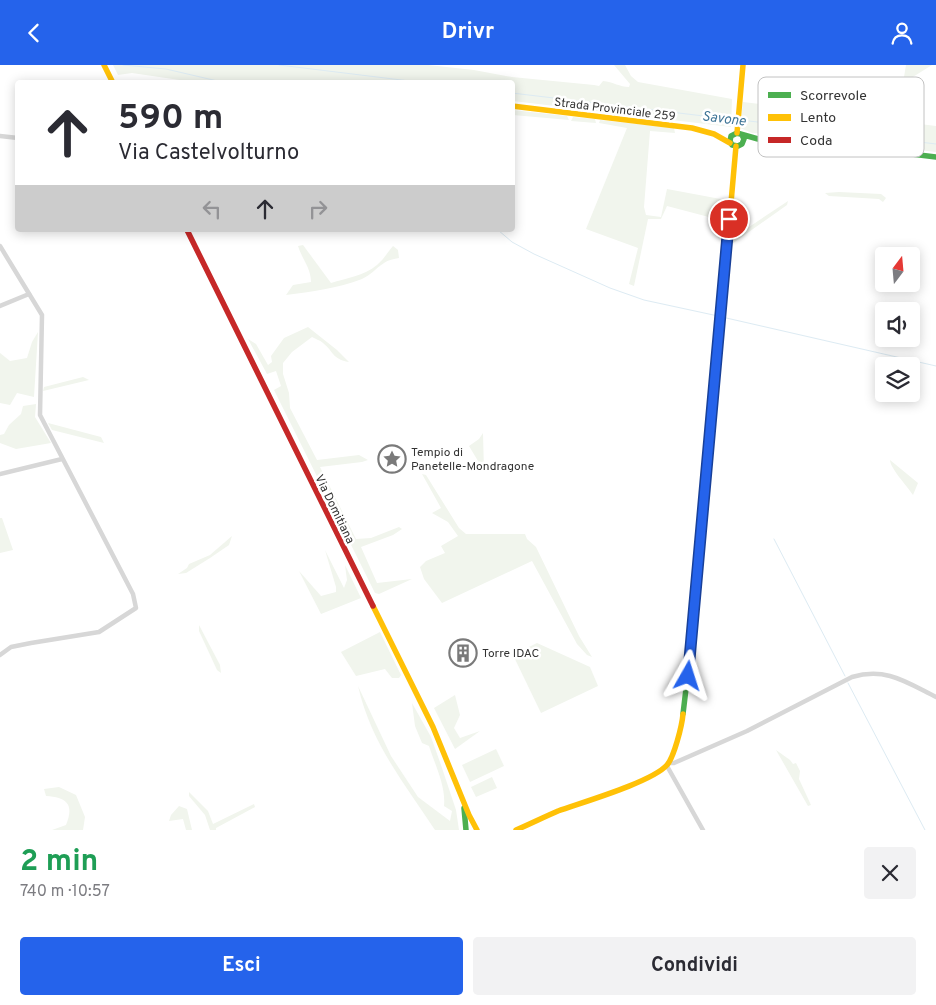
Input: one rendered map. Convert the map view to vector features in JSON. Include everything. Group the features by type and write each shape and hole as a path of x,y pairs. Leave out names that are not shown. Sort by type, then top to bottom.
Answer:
{"street":[{"path":"703,830 668,764 684,714 721,312 733,145 730,138 737,133 743,65"},
{"path":"105,67 112,80"},
{"name":"Strada Provinciale 259","path":"515,106 680,127 714,134 737,133 758,139"},
{"path":"737,133 744,139 742,144"},
{"name":"Strada Provinciale 259","path":"714,134 733,145 758,139"},
{"path":"0,136 15,138"},
{"name":"Via Domitiana","path":"188,232 433,727 477,830"},
{"path":"0,246 42,315 40,415 133,594 136,608 99,632 10,647 0,655"},
{"path":"0,306 29,295"},
{"path":"0,474 62,459"},
{"path":"516,830 556,812 638,782 655,774 668,764 747,731 852,677 864,673 885,674 936,697"},
{"name":"Via Domitiana","path":"462,797 466,830"}],"shaded area":[{"path":"113,65 428,65 474,70 512,77 599,86 603,81 629,87 630,84 614,65 625,65 631,76 638,82 732,99 731,127 515,101 515,80 180,80 132,73 118,75"},
{"path":"906,65 932,65 913,77 904,77"},
{"path":"743,102 758,104 758,133 740,128"},
{"path":"515,110 567,116 569,120 515,115"},
{"path":"573,117 595,119 596,123 571,121"},
{"path":"600,120 674,128 675,133 650,131 644,207 646,215 661,217 667,189 726,200 724,221 667,206 661,219 648,219 634,286 629,284 638,248 586,229 627,128 599,123"},
{"path":"924,125 936,126 936,152 924,151"},
{"path":"825,193 881,194 886,198 883,202 879,199 829,196"},
{"path":"788,201 787,205 729,246 731,239"},
{"path":"303,245 331,283 372,269 393,246 398,250 399,258 386,262 365,277 344,285 286,295 293,285 311,282 308,268 298,246"},
{"path":"308,327 349,362 336,357 327,346 312,337 292,352 283,363 283,374 289,393 290,408 317,460 359,455 368,460 320,467 356,539 371,538 399,527 402,529 393,535 361,547 377,583 412,579 379,594 375,593 274,390 281,386 276,371 267,374 248,339 256,344 268,365 272,362 271,356 284,338"},
{"path":"38,332 34,397 17,393 10,405 0,403 0,353 10,361 27,358 32,342"},
{"path":"83,377 89,380 43,391 44,387"},
{"path":"36,404 35,417 51,443 16,449 0,443 0,435 4,434 9,425 21,414 23,406"},
{"path":"48,423 101,437 104,443 52,430"},
{"path":"483,433 484,471 469,446 479,439"},
{"path":"890,460 918,483 913,495 896,472"},
{"path":"422,474 426,475 459,528 466,534 525,534 527,539 536,547 579,636 592,657 587,655 577,644 532,561 442,603 424,579 420,567 426,561 445,553 441,546 458,536 448,522 432,513 441,508"},
{"path":"0,518 2,518 13,550 0,553"},
{"path":"232,536 229,545 186,573 178,574 187,568 189,564 210,555"},
{"path":"325,550 344,588 347,580 345,565 361,598 321,614 299,571 321,596 336,592"},
{"path":"199,625 220,665 221,673 217,670 199,631"},
{"path":"380,632 401,675 399,678 392,678 385,669 356,676 341,652"},
{"path":"537,643 590,667 598,686 541,713 513,655"},
{"path":"358,686 391,756 418,797 450,821 452,811 444,806 440,776 429,746 422,743 415,726 412,703 431,737 456,810 459,830 435,830 400,779 380,744 371,726"},
{"path":"455,695 460,715 454,728 460,738 480,731 455,749 434,708"},
{"path":"496,749 504,766 470,782 462,765"},
{"path":"776,750 793,764 796,763 800,771 799,779 811,805 808,806"},
{"path":"492,777 497,788 476,797 471,787"},
{"path":"59,787 76,795 85,817 83,830 52,830 66,825 69,818 67,803 59,798 46,796 44,789"},
{"path":"189,792 208,811 213,824 254,804 255,807 216,828 216,830 210,830 205,815 189,796"},
{"path":"179,806 187,809 192,830 186,830 183,819 169,821 171,815"}],"waterway":[{"path":"123,65 166,69 213,80"},
{"name":"Savone","path":"279,65 402,80"},
{"name":"Savone","path":"515,93 737,120"},
{"name":"Savone","path":"741,120 758,122"},
{"name":"Savone","path":"924,143 936,144"},
{"path":"500,232 512,242 534,254 610,288 644,300 718,316"},
{"path":"722,317 936,366"},
{"path":"774,539 845,676"},
{"path":"848,683 925,830"}],"traffic: fast":[{"path":"742,135 744,139 742,144 738,146 732,145 730,141 731,136 737,133 758,139"},
{"path":"924,156 936,157"},
{"path":"683,714 692,638 720,328"},
{"path":"464,808 466,830"}],"traffic: slow":[{"path":"104,65 112,80"},
{"path":"737,133 743,65"},
{"path":"515,106 692,128 714,134 730,143"},
{"path":"720,328 736,146"},
{"path":"373,606 433,727 477,830"},
{"path":"516,830 558,811 633,785 659,771 670,761 683,714"}],"traffic: jam":[{"path":"188,232 373,606"}],"place":[{"name":"Tempio di Panetelle-Mondragone","path":"392,459"},
{"name":"Torre IDAC","path":"463,653"}],"route":[{"path":"688,676 729,219"}]}
